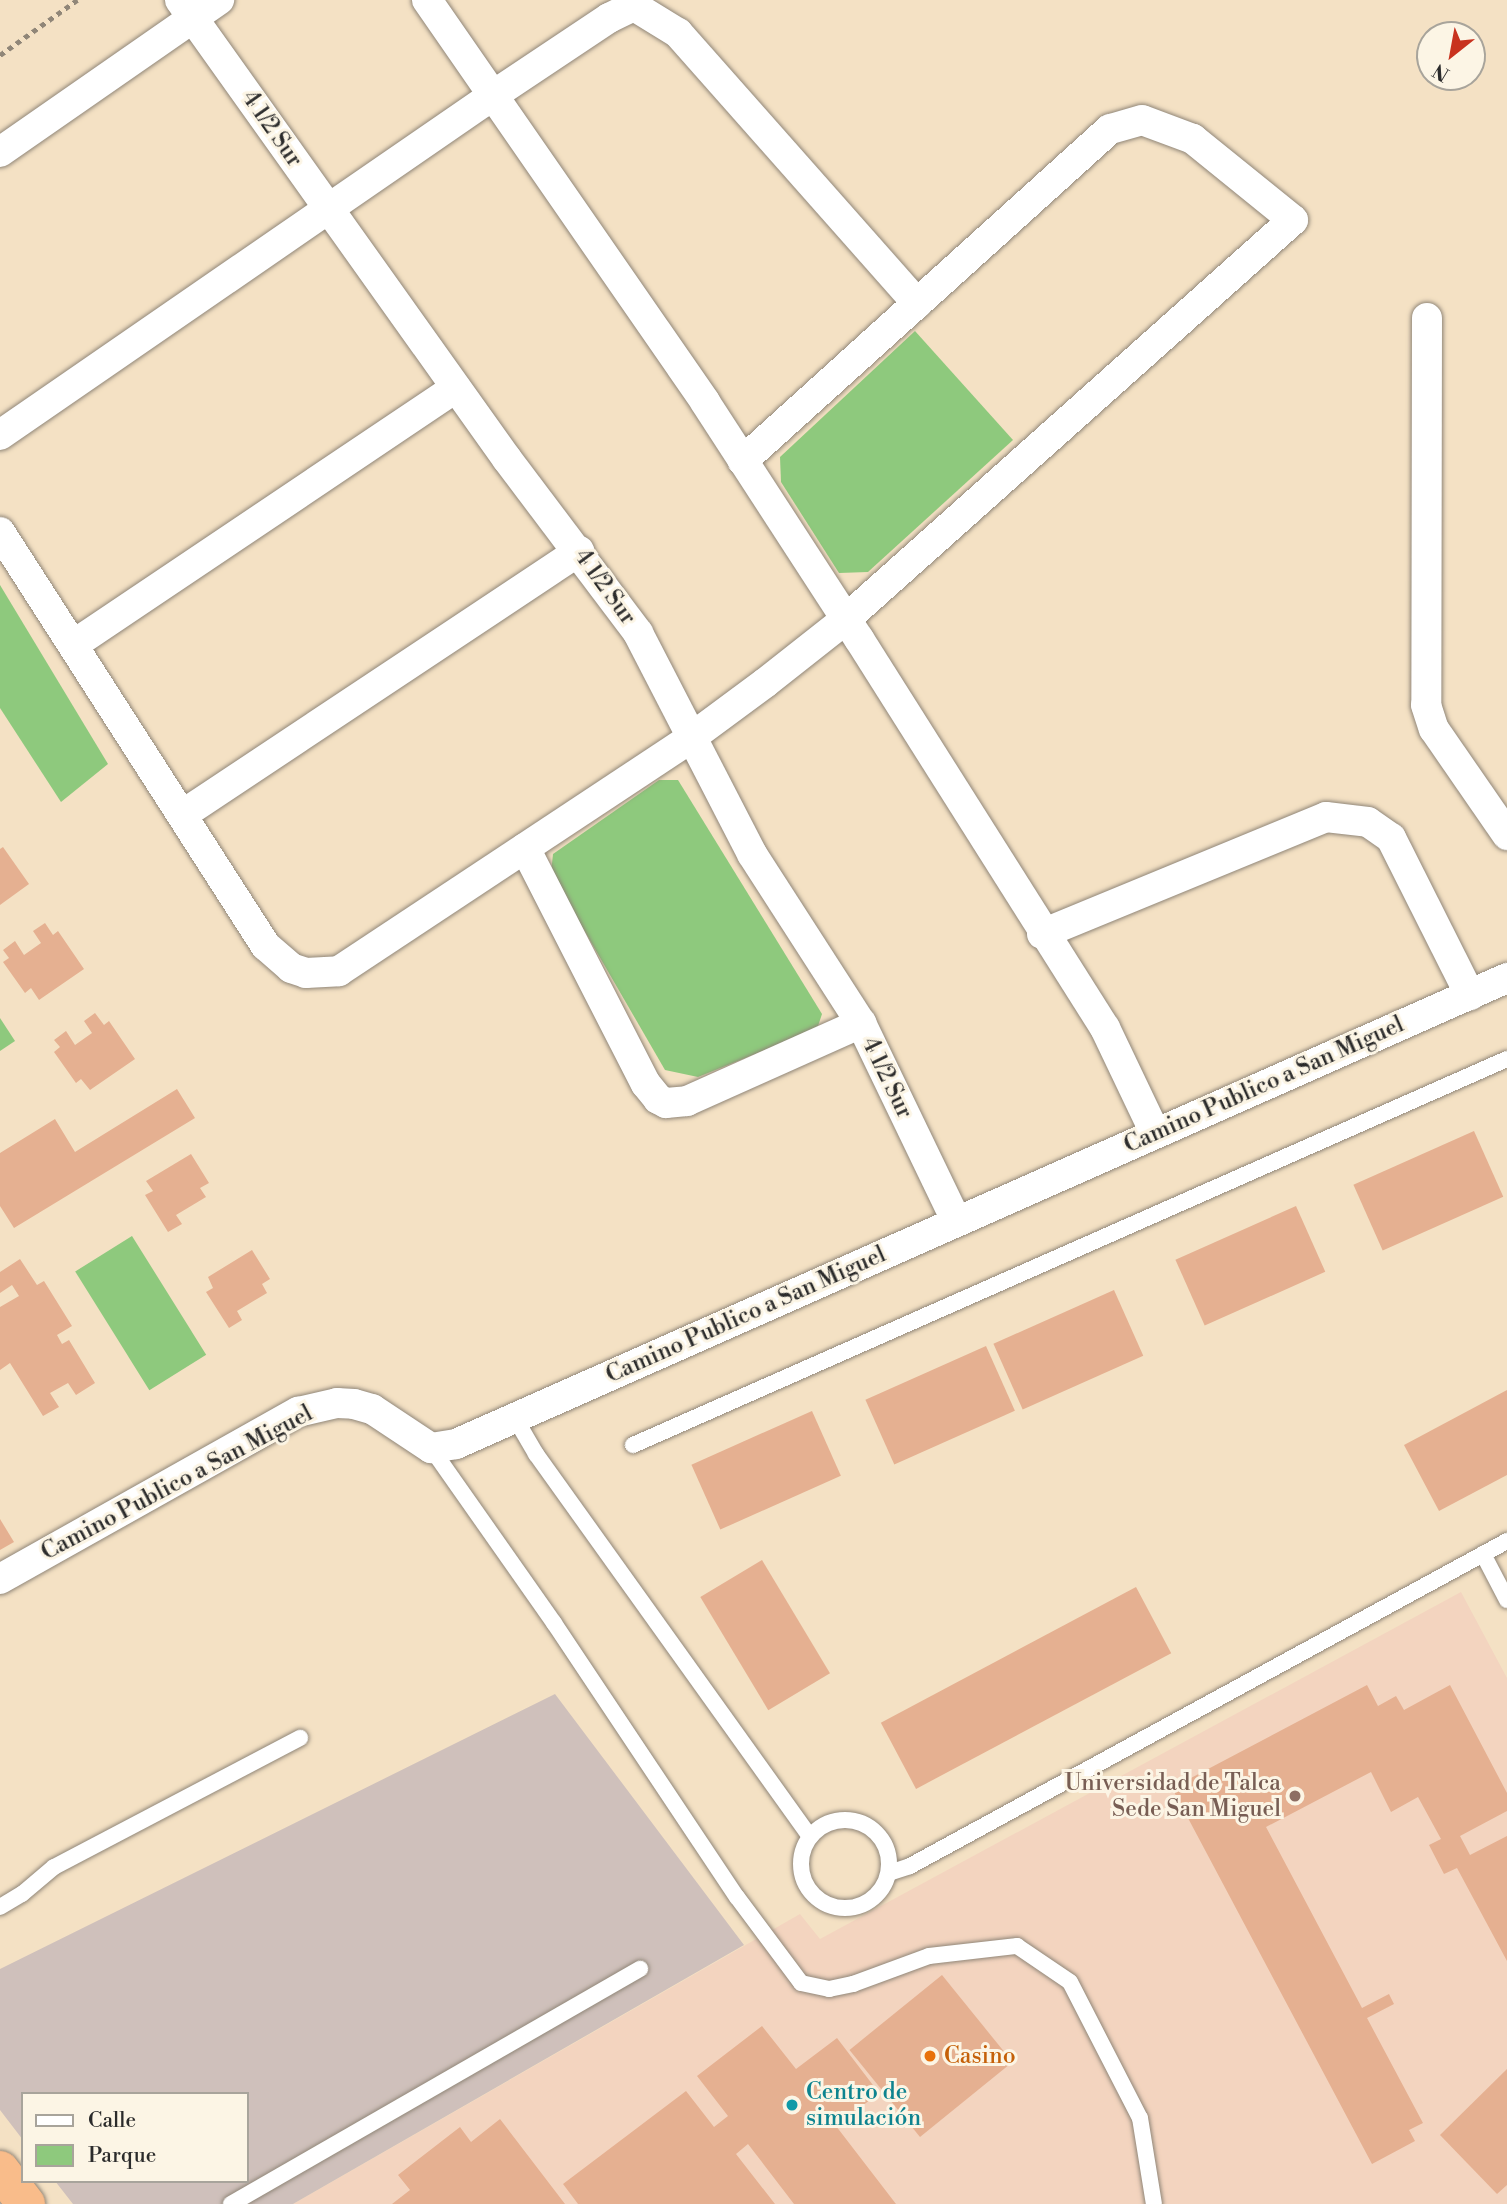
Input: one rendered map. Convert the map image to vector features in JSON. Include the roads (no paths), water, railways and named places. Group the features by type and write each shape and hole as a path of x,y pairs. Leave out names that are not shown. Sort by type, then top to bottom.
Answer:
{"highway":[{"path":"0,2170 26,2204"}],"street":[{"path":"0,152 186,9 219,0"},
{"path":"426,0 743,461 846,619 1042,934 1105,1028 1155,1133"},
{"path":"0,435 492,96 609,18 634,6 678,33 917,303"},
{"name":"4 1/2 Sur","path":"186,9 507,459 579,551 638,633 752,854 861,1023 956,1220"},
{"path":"0,532 267,946 291,968 306,974 339,971 692,737 846,619 1293,220 1194,139 1142,120 1110,130 743,461"},
{"path":"1427,318 1426,705 1434,729 1507,835"},
{"path":"73,645 456,388"},
{"path":"182,815 579,551"},
{"path":"1042,934 1326,817 1368,822 1391,838 1469,995"},
{"path":"525,848 646,1084 658,1099 666,1103 687,1101 861,1023"},
{"name":"Camino Publico a San Miguel","path":"0,1580 298,1412 317,1406 345,1403 372,1409 431,1448 456,1444 956,1220 1507,978"}],"lane":[{"path":"633,1445 1507,1059"},
{"path":"515,1418 536,1454 809,1836"},
{"path":"431,1448 554,1623 737,1897 801,1983 830,1989 853,1984 929,1955 1017,1946 1070,1982 1140,2118 1154,2204"},
{"path":"889,1873 910,1866 1507,1541"},
{"path":"1483,1554 1507,1600"},
{"path":"0,1907 22,1894 54,1867 300,1738"},
{"path":"839,1820 853,1820 866,1825 878,1834 885,1845 889,1873 884,1886 861,1905 847,1908 832,1906 819,1899 808,1888 803,1874 802,1859 809,1836 826,1824 839,1820"},
{"path":"231,2204 640,1969"}],"place":[{"name":"Universidad de Talca Sede San Miguel","path":"1295,1796"},
{"name":"Casino","path":"930,2056"},
{"name":"Centro de simulación","path":"792,2105"}]}
